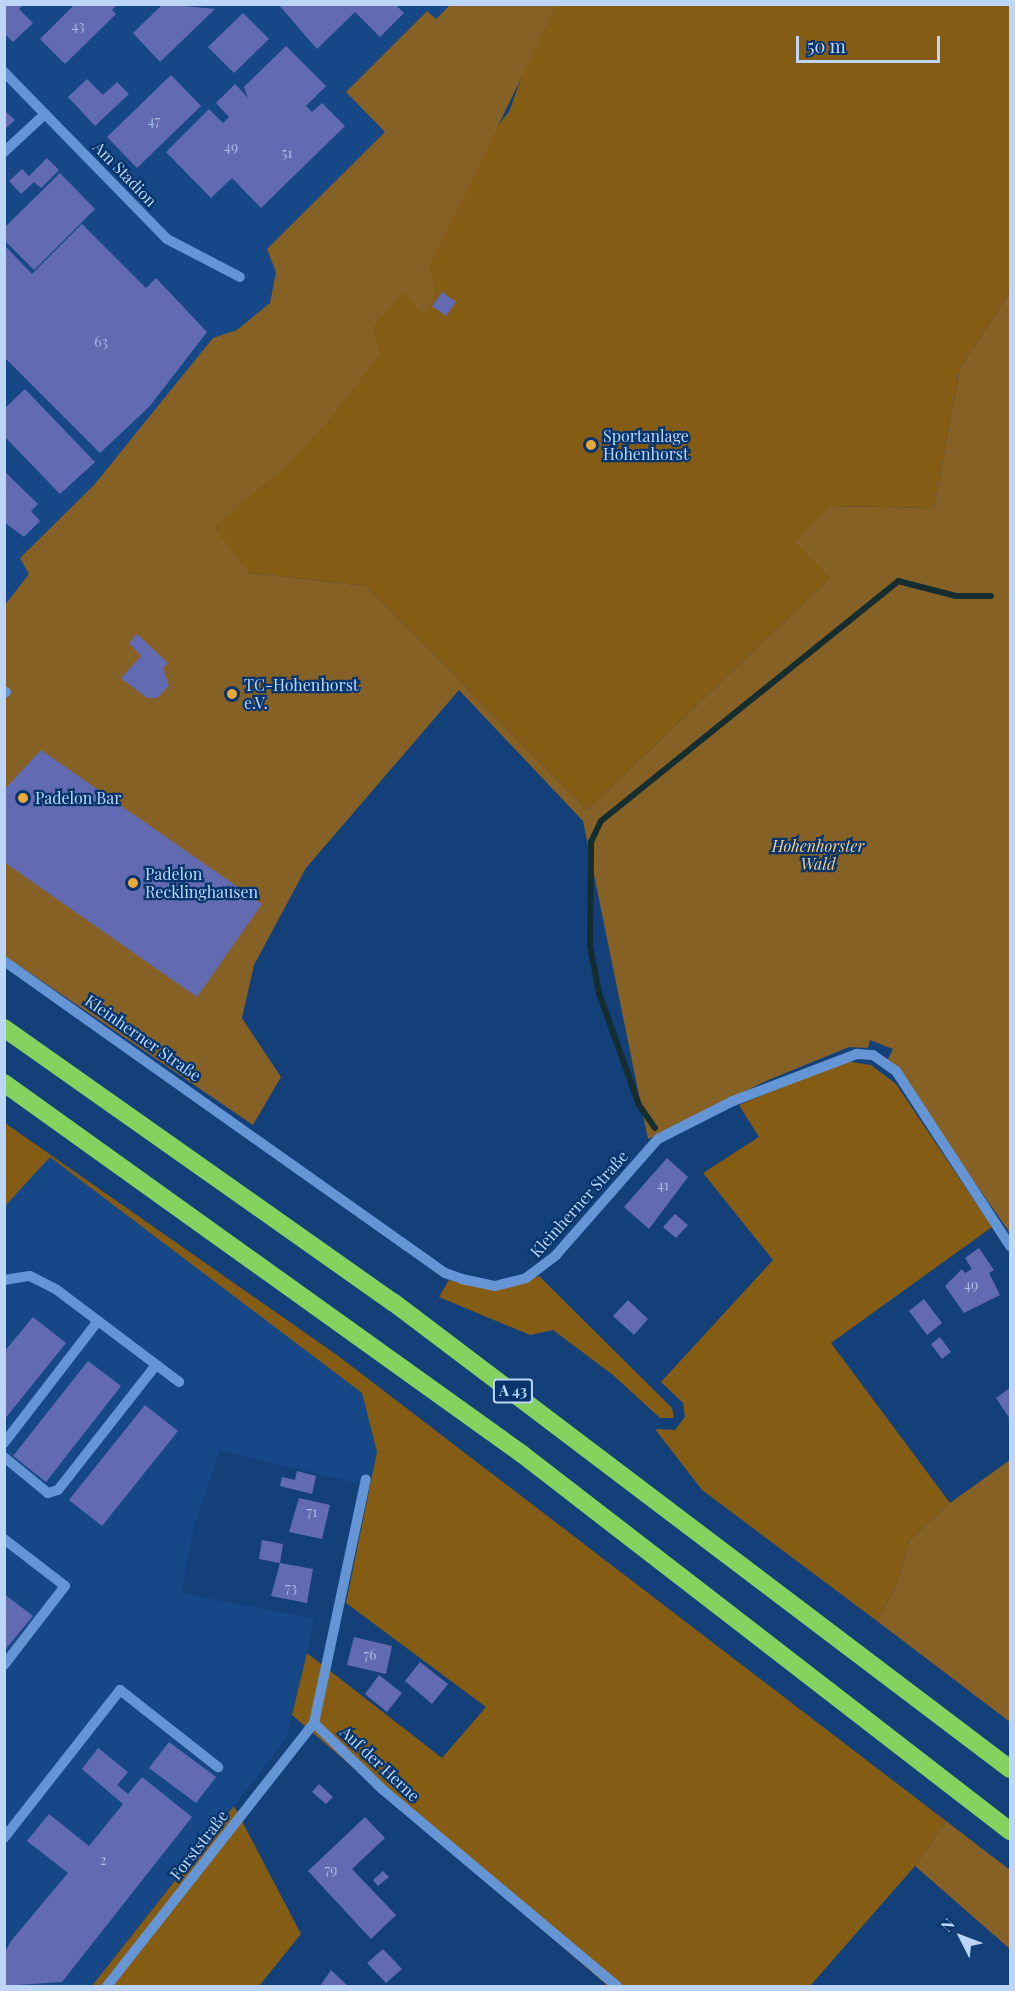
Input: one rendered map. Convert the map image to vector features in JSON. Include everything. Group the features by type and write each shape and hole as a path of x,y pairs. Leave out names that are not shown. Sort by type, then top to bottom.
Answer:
{"highway":[{"name":"A 43","path":"4,1028 393,1302 1011,1769"},
{"name":"A 43","path":"4,1083 522,1454 1011,1831"}],"street":[{"name":"Am Stadion","path":"4,72 167,239 240,277"},
{"path":"4,152 45,114"},
{"name":"Kleinherner Straße","path":"4,962 445,1273 462,1279 495,1286 526,1278 556,1255 658,1139 734,1101 856,1054 873,1055 896,1071 1011,1246"},
{"path":"4,1280 30,1276 98,1321 179,1382"},
{"path":"4,1443 98,1321"},
{"path":"4,1457 48,1493 58,1490 156,1365"},
{"path":"314,1723 366,1479"},
{"path":"4,1539 65,1586 4,1665"},
{"path":"4,1838 120,1690 218,1767"},
{"name":"Forststraße","path":"107,1986 314,1723"},
{"name":"Auf der Herne","path":"314,1723 382,1789 617,1986"}],"shaded area":[{"path":"4,5 450,5 436,19 426,11 346,92 385,132 267,249 276,272 270,303 237,331 213,339 94,485 20,558 30,574 5,606"},
{"name":"Sportanlage Hohenhorst","path":"557,5 1010,5 1010,292 960,368 934,508 831,506 830,578 587,810 366,586 249,573 169,514 509,112 532,48"},
{"path":"845,1061 871,1065 896,1084 992,1227 831,1343 950,1503 909,1541 897,1584 877,1621 702,1490 655,1429 675,1430 685,1417 683,1403 661,1382 773,1260 703,1173 759,1137 739,1105"},
{"path":"5,1123 337,1355 946,1821 915,1866 810,1986 608,1986 292,1715 307,1653 442,1758 486,1707 346,1603 377,1452 362,1393 50,1157 5,1206"},
{"path":"4,1148 50,1157 293,1335 362,1393 377,1452 373,1487 220,1450 194,1526 181,1593 314,1619 307,1653 286,1739 92,1986 5,1986"},
{"path":"539,1276 672,1408 674,1418 660,1418 613,1375 553,1330 530,1335 439,1297 449,1280 494,1290"},
{"path":"234,1806 301,1934 259,1986 92,1986"}],"green space":[{"name":"Hohenhorster Wald","path":"450,5 557,5 429,267 436,293 425,316 403,292 373,327 380,354 330,419 285,467 213,527 249,573 366,586 587,810 830,578 795,542 831,506 934,508 960,368 1010,292 1010,1233 888,1059 893,1049 870,1040 868,1048 849,1047 766,1081 648,1139 583,821 459,690 306,868 254,965 242,1018 281,1077 253,1125 5,956 4,606 29,574 20,558 94,485 213,338 237,330 270,303 276,272 267,249 385,132 346,92 427,11 436,19"},
{"path":"1010,1460 1010,1722 877,1621 897,1584 909,1541 950,1503"},
{"path":"946,1821 1010,1870 1010,1949 915,1866"}],"building":[{"path":"4,4 24,4 19,9 33,23 13,42 4,33"},
{"path":"75,4 117,4 112,10 116,14 65,64 40,39"},
{"path":"163,4 215,9 160,62 133,33"},
{"path":"278,4 395,4 404,13 380,37 355,12 317,49"},
{"path":"243,13 269,39 234,73 208,47"},
{"path":"286,46 326,86 306,106 312,112 322,103 345,126 261,208 232,178 211,198 166,152 209,109 223,123 229,117 216,103 235,84 248,98 244,87"},
{"path":"171,75 201,106 137,168 107,137"},
{"path":"87,79 103,95 117,82 129,94 95,126 68,97"},
{"path":"4,110 15,120 4,130"},
{"path":"47,158 59,170 41,188 34,182 21,194 9,181 22,169 29,176"},
{"path":"60,173 95,209 34,270 4,240 4,228"},
{"path":"82,224 146,288 156,278 207,332 149,407 100,453 4,357 4,245 32,274"},
{"path":"442,292 456,302 446,316 432,306"},
{"path":"25,389 95,462 60,494 4,436 4,409"},
{"path":"4,471 38,504 31,511 40,521 24,537 4,522"},
{"path":"137,634 168,663 163,668 169,686 157,698 147,698 121,678 141,656 129,643"},
{"name":"Padelon Recklinghausen","path":"41,750 262,904 197,997 4,862 4,790"},
{"path":"667,1158 688,1177 649,1229 624,1207"},
{"path":"675,1214 688,1225 676,1238 663,1227"},
{"path":"979,1248 994,1270 989,1273 1000,1295 964,1313 945,1286 962,1269 965,1273 972,1269 965,1258"},
{"path":"924,1299 942,1323 927,1335 909,1311"},
{"path":"628,1300 648,1319 634,1335 613,1316"},
{"path":"33,1317 66,1343 4,1420 4,1352"},
{"path":"940,1337 951,1352 942,1359 931,1344"},
{"path":"88,1361 121,1386 46,1482 13,1456"},
{"path":"1010,1388 1010,1419 996,1398"},
{"path":"145,1405 178,1431 102,1526 69,1500"},
{"path":"297,1471 316,1476 312,1494 280,1486 282,1477 295,1480"},
{"path":"299,1498 330,1505 322,1539 289,1532"},
{"path":"262,1540 283,1544 280,1563 259,1559"},
{"path":"280,1563 313,1569 307,1603 271,1596"},
{"path":"4,1594 33,1616 4,1651"},
{"path":"354,1637 392,1646 386,1674 347,1665"},
{"path":"420,1662 448,1684 432,1704 405,1681"},
{"path":"379,1675 402,1693 387,1712 365,1694"},
{"path":"169,1742 216,1777 196,1803 149,1768"},
{"path":"98,1748 128,1772 117,1785 128,1794 142,1777 192,1817 62,1982 4,1986 4,1954 11,1941 68,1873 27,1841 49,1814 89,1846 123,1804 82,1769"},
{"path":"319,1784 333,1797 326,1804 312,1792"},
{"path":"365,1817 385,1838 352,1869 396,1915 371,1939 308,1871"},
{"path":"383,1871 389,1877 378,1886 373,1880"},
{"path":"383,1949 402,1969 386,1983 367,1963"},
{"path":"331,1970 348,1986 320,1986"}],"waterway":[{"path":"655,1128 639,1105 599,993 590,946 591,842 601,821 898,581 956,596 991,596"}],"place":[{"name":"Sportanlage Hohenhorst","path":"591,445"},
{"name":"TC-Hohenhorst e.V.","path":"232,694"},
{"name":"Padelon Bar","path":"23,798"},
{"name":"Padelon Recklinghausen","path":"133,883"}]}
